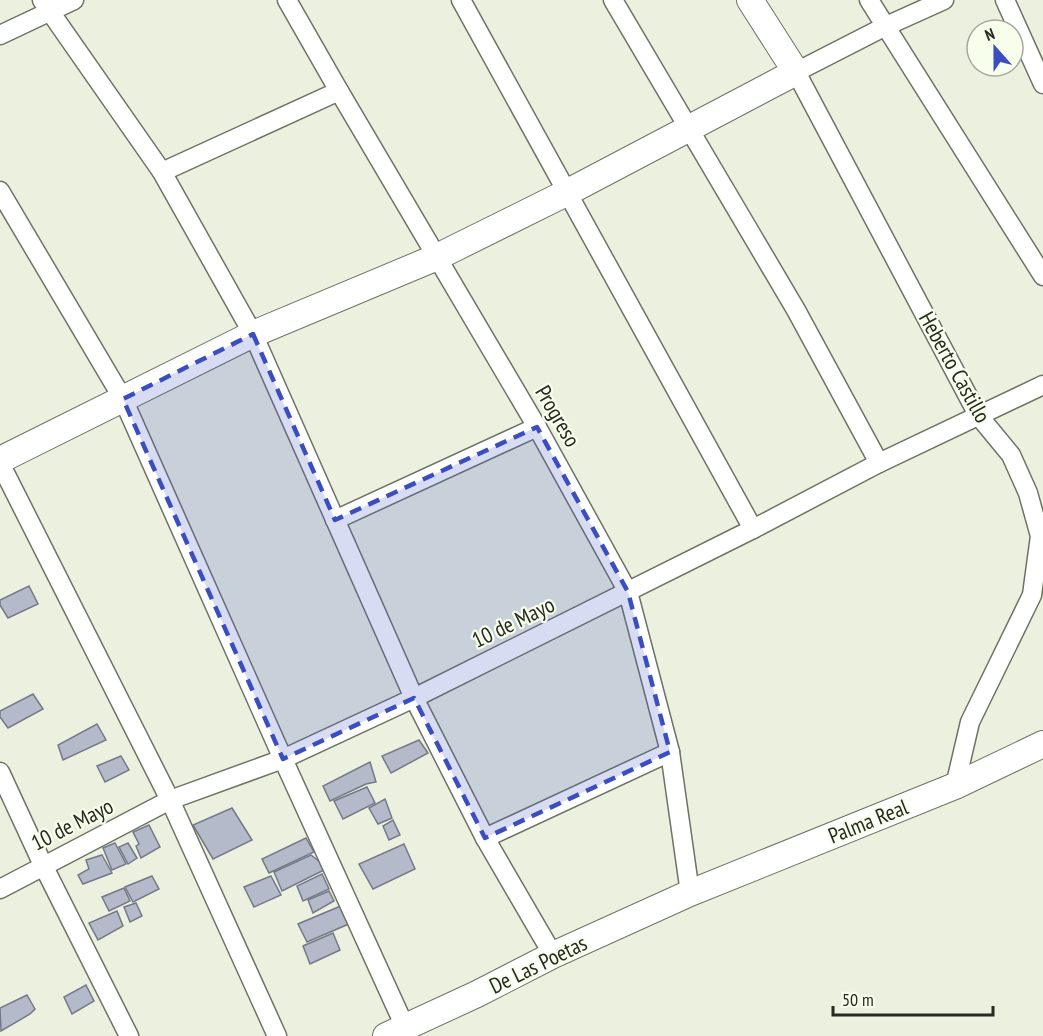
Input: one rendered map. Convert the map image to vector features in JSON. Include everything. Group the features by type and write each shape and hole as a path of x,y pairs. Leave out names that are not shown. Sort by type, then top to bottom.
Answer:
{"street":[{"path":"0,35 45,6 74,0"},
{"name":"Progreso","path":"287,0 537,427 628,592 670,752 690,893"},
{"path":"461,0 753,529"},
{"path":"613,0 796,310 879,463"},
{"name":"Heberto Castillo","path":"750,0 796,72 978,415 1011,456 1028,493 1040,536 1032,595 970,722 955,786"},
{"path":"869,0 1043,276"},
{"path":"277,1036 170,801 0,461 253,334 437,256 568,192 884,27 944,0"},
{"path":"1005,0 1043,84"},
{"path":"45,6 162,172 253,334 414,698 485,838 553,955"},
{"path":"162,172 339,91"},
{"path":"0,191 123,399 282,759 396,1032"},
{"name":"10 de Mayo","path":"0,889 170,801 282,759 414,698 753,529 879,463 1043,386"},
{"path":"335,520 537,427"},
{"name":"Palma Real","path":"690,893 955,786 1043,744"},
{"path":"485,838 670,752"},
{"path":"0,772 129,1036"},
{"name":"De Las Poetas","path":"396,1032 553,955 690,893"}],"highlighted area":[{"path":"253,334 335,520 537,427 628,592 670,752 485,838 414,698 283,759 123,399"}],"building":[{"path":"29,586 38,604 8,618 0,605 0,600"},
{"path":"33,694 43,709 8,728 0,717 0,711"},
{"path":"97,724 106,740 63,760 58,745"},
{"path":"419,740 428,753 391,773 382,756"},
{"path":"121,756 129,770 105,782 97,766"},
{"path":"370,762 376,782 366,784 330,801 323,786"},
{"path":"367,787 375,803 343,819 334,801"},
{"path":"385,799 392,818 378,824 369,808"},
{"path":"232,808 252,840 213,859 193,825"},
{"path":"393,820 400,835 389,840 383,826"},
{"path":"149,825 160,847 141,858 136,846 139,844 133,832"},
{"path":"306,838 314,852 269,873 262,859"},
{"path":"115,843 126,864 112,870 103,848"},
{"path":"128,843 137,858 128,864 119,847"},
{"path":"404,844 415,869 373,889 359,864"},
{"path":"102,855 112,873 83,884 78,875 89,869 86,860"},
{"path":"311,855 328,868 282,891 274,872"},
{"path":"322,874 329,889 303,901 297,886"},
{"path":"152,876 159,889 133,902 125,887"},
{"path":"271,876 281,895 254,907 244,887"},
{"path":"124,888 130,901 109,911 102,897"},
{"path":"329,891 334,901 313,913 308,900"},
{"path":"136,903 142,916 130,922 124,907"},
{"path":"343,905 351,923 307,942 298,924"},
{"path":"117,911 123,926 98,940 89,923"},
{"path":"333,933 340,950 310,964 303,946"},
{"path":"86,985 94,1001 72,1014 64,997"},
{"path":"27,995 35,1009 1,1031 0,1008"}]}
